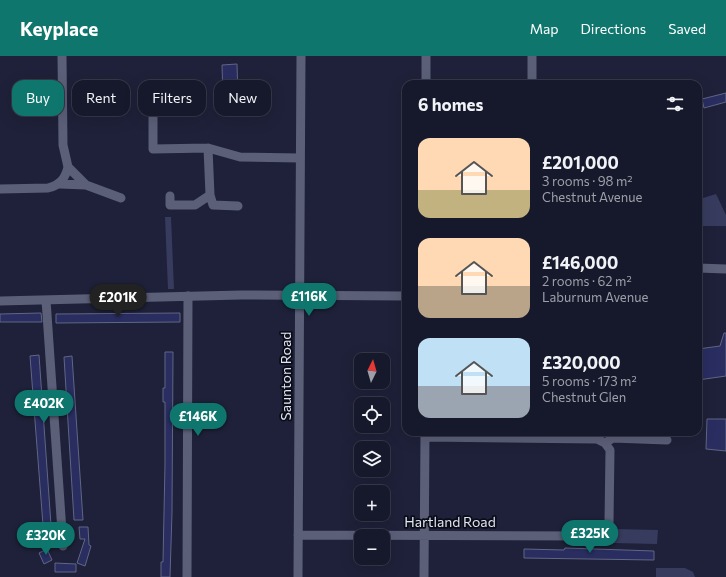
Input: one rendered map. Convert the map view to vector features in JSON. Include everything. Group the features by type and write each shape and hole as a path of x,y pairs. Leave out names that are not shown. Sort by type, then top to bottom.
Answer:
{"street":[{"path":"60,184 66,176 68,167 63,145 62,56"},
{"name":"Saunton Road","path":"298,577 301,56"},
{"path":"426,56 426,80"},
{"path":"532,56 532,80"},
{"path":"153,118 153,149 208,148 240,157 300,158"},
{"path":"208,148 210,195 212,205 238,206"},
{"path":"68,167 86,185"},
{"path":"0,190 48,188 60,184 86,185 121,198"},
{"path":"170,196 170,205 195,204 210,195"},
{"path":"702,268 726,269"},
{"path":"187,577 188,296"},
{"path":"0,301 188,296 402,296"},
{"path":"46,300 63,546"},
{"path":"424,577 425,436"},
{"path":"557,436 597,439 605,443 613,438 667,440"},
{"name":"Hartland Road","path":"298,535 592,536 602,533 609,522 610,450 605,443"}],"shaded area":[{"path":"716,194 726,215 726,226 702,226 702,196 703,198"},
{"path":"165,217 171,217 174,289 168,289"},
{"path":"614,529 658,530 657,544 614,543"},
{"path":"656,568 685,568 693,572 695,577 656,577"}],"building":[{"path":"237,64 237,80 222,80 222,65"},
{"path":"726,93 726,102 704,108 702,99"},
{"path":"41,313 42,322 0,322 0,314"},
{"path":"180,313 180,322 56,323 56,314"},
{"path":"724,333 726,333 726,376 702,379 702,348 720,346"},
{"path":"165,352 173,352 170,577 161,577 161,562 163,562 165,464 165,402 163,402 163,388 165,388"},
{"path":"39,355 51,525 43,525 30,356"},
{"path":"72,356 83,520 74,520 64,357"},
{"path":"707,419 726,419 726,451 706,449"},
{"path":"79,527 88,527 89,545 91,546 85,566 77,563 85,539 80,539"},
{"path":"38,530 47,530 48,542 39,542"},
{"path":"565,548 654,551 654,560 524,558 524,549 564,550"},
{"path":"47,549 52,560 44,564 39,553"},
{"path":"55,563 76,564 76,572 55,572"}]}
